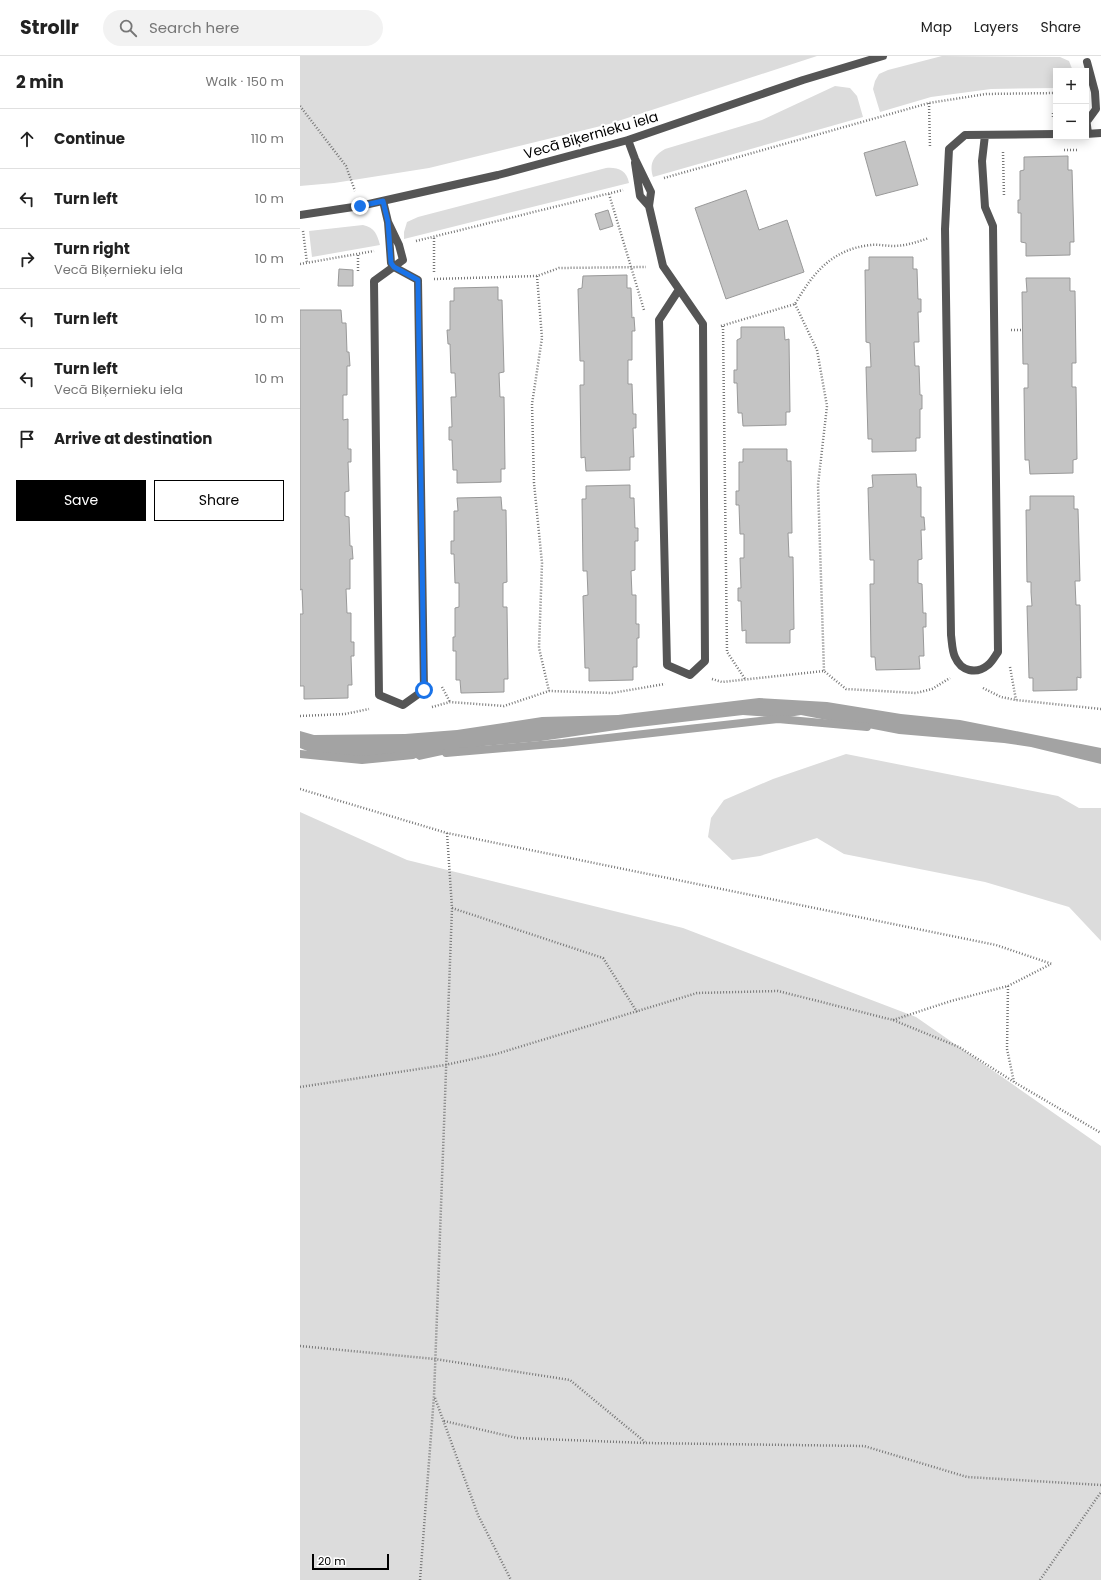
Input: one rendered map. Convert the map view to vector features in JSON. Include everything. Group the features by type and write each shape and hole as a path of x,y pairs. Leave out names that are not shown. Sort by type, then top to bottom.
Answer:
{"street":[{"name":"Vecā Biķernieku iela","path":"300,215 360,206 498,175 628,140 803,80 884,56"},
{"path":"1088,59 1095,92 1096,109 1089,117"},
{"path":"1089,134 1101,133"},
{"path":"985,135 982,161 985,207 993,226 998,652 990,665 981,669 968,671 959,665 954,656 951,635 945,229 949,149 965,135 1053,134"},
{"path":"628,140 635,159 651,192 649,206 663,266 678,291 703,324 705,661 690,675 667,665 659,320 678,291"},
{"path":"635,159 637,186 640,196 649,206"},
{"path":"383,201 388,222 403,260 394,267 374,281 379,695 403,705 424,690 418,280 394,267 391,263 388,222"}],"path":[{"path":"647,183 929,103 986,94 1053,93"},
{"path":"300,106 346,166 360,206"},
{"path":"398,245 637,186"},
{"path":"300,215 307,263"},
{"path":"703,324 723,326 795,304 810,279 818,270 840,254 855,248 872,245 894,246 912,244 931,238 945,229"},
{"path":"434,237 434,279 537,276 559,268 663,266"},
{"path":"300,264 389,251"},
{"path":"537,276 542,338 532,404 534,483 542,563 539,648 549,691"},
{"path":"795,304 817,350 827,406 818,485 824,671"},
{"path":"723,326 727,652 745,679"},
{"path":"403,705 424,708 450,702 504,706 549,691 612,693 676,682 690,675 722,682 824,671 846,689 916,693 932,689 950,677 958,680"},
{"path":"981,687 1001,697 1016,700 1101,709"},
{"path":"300,716 372,710"},
{"path":"300,789 447,833 996,945 1052,964 1008,986 951,1001 893,1020"},
{"path":"420,1580 434,1396 452,908 447,833"},
{"path":"452,908 603,958 637,1012"},
{"path":"1008,986 1007,1049 1014,1082"},
{"path":"300,1087 445,1066 496,1054 697,993 778,991 893,1020 959,1047 1014,1082 1101,1133"},
{"path":"300,1346 435,1359 570,1380 646,1443"},
{"path":"434,1396 478,1515 511,1580"},
{"path":"444,1421 517,1438 646,1443 864,1446 967,1477 1101,1485"},
{"path":"1040,1580 1101,1492"}],"shaded area":[{"path":"300,56 817,56 609,124 429,168 334,183 300,186"},
{"path":"942,56 1060,57 1069,61 1072,68 1053,68 1053,88 991,89 931,97 880,112 873,89 879,74 888,70"},
{"path":"835,86 850,88 857,96 863,117 653,177 653,161 658,154 665,149 762,120"},
{"path":"606,168 621,170 626,175 629,183 404,239 404,232 407,222 418,217"},
{"path":"363,225 375,232 380,245 312,257 309,231"},
{"path":"759,698 827,702 901,714 960,720 1101,748 1101,764 1031,747 1004,743 899,734 801,715 782,718 743,715 630,728 541,741 484,746 419,760 413,756 313,757 312,753 300,748 300,731 314,735 405,734 457,730 542,717 618,715"},
{"path":"846,754 1058,796 1079,808 1101,808 1101,941 1069,907 985,882 844,854 817,838 760,856 732,860 708,837 711,818 724,800 773,779"},
{"path":"300,812 407,860 683,928 916,1017 1101,1146 1101,1580 300,1580"}],"building":[{"path":"905,141 918,185 876,196 864,153"},
{"path":"1068,156 1068,170 1072,170 1074,242 1070,242 1070,255 1026,256 1026,243 1021,242 1021,213 1018,213 1018,200 1020,200 1020,171 1024,170 1024,157"},
{"path":"746,190 759,230 787,220 804,272 726,299 695,208"},
{"path":"608,210 613,226 600,230 595,214"},
{"path":"869,257 913,257 913,269 917,269 918,299 921,299 921,312 918,312 919,342 914,342 915,366 919,366 922,409 920,409 920,438 916,438 916,451 872,452 872,439 868,439 866,367 871,367 870,343 866,342 865,270 869,270"},
{"path":"339,269 353,270 353,286 338,286"},
{"path":"627,275 627,288 631,288 632,318 634,317 635,331 632,331 632,360 628,360 628,384 632,384 633,414 636,414 636,428 633,428 634,457 630,457 630,470 586,471 585,457 581,458 580,385 584,385 584,361 580,361 578,289 582,288 583,276"},
{"path":"1026,278 1070,278 1070,291 1075,291 1076,363 1072,363 1072,387 1076,387 1077,459 1073,460 1073,473 1030,474 1029,460 1025,460 1024,388 1028,388 1028,364 1023,364 1022,292 1027,292"},
{"path":"498,287 498,300 502,300 504,372 499,373 500,397 504,397 505,469 501,469 501,482 457,483 457,470 453,470 452,440 449,440 449,427 452,427 451,397 456,397 455,373 451,373 450,344 448,344 447,330 450,330 450,301 454,301 454,288"},
{"path":"300,310 341,310 342,323 346,323 347,352 349,352 350,366 347,366 347,395 343,395 343,420 348,419 348,449 351,449 351,462 348,462 349,491 345,492 345,516 349,517 350,546 352,546 353,559 350,559 350,589 346,589 347,613 351,613 351,642 354,642 354,656 351,656 352,685 348,685 348,698 304,699 304,686 300,686 300,614 303,614 302,589 300,590"},
{"path":"741,327 784,327 785,340 789,339 790,412 786,412 786,425 743,426 742,413 738,413 737,383 734,383 734,370 737,370 737,340 741,338"},
{"path":"743,449 787,449 787,461 791,461 792,533 788,533 789,557 793,557 794,629 790,630 790,643 746,643 746,630 742,631 741,601 738,601 738,588 741,588 740,558 744,558 744,534 740,534 739,505 736,505 736,491 739,491 739,462 743,462"},
{"path":"916,474 917,487 921,487 921,517 924,517 925,530 921,530 922,559 918,560 918,583 922,584 923,613 926,613 926,627 923,627 924,656 919,656 920,669 876,670 875,657 871,657 870,584 874,584 874,560 870,560 868,488 873,487 872,475"},
{"path":"630,485 630,498 634,498 635,528 638,528 638,541 635,541 635,570 631,571 632,595 636,595 636,624 639,624 639,638 637,638 637,667 633,667 633,680 589,681 589,668 585,668 583,596 588,595 587,571 583,571 582,499 586,499 586,486"},
{"path":"1030,496 1074,496 1074,509 1078,509 1080,581 1075,581 1076,605 1080,605 1081,678 1077,677 1077,690 1033,691 1033,678 1029,678 1027,606 1032,606 1031,582 1027,582 1026,510 1030,510"},
{"path":"501,497 502,510 506,510 507,582 503,583 503,607 507,607 508,679 504,679 504,692 461,693 460,680 456,680 456,651 453,651 453,637 455,637 455,608 459,607 459,583 455,583 454,554 451,554 451,541 454,541 454,511 458,511 457,498"}],"waterway":[{"path":"446,753 563,743 778,719 867,727"},
{"path":"300,754 362,760 413,755"}],"route":[{"path":"360,206 383,201 388,222 388,248 391,263 394,267 418,280 424,690"}]}
